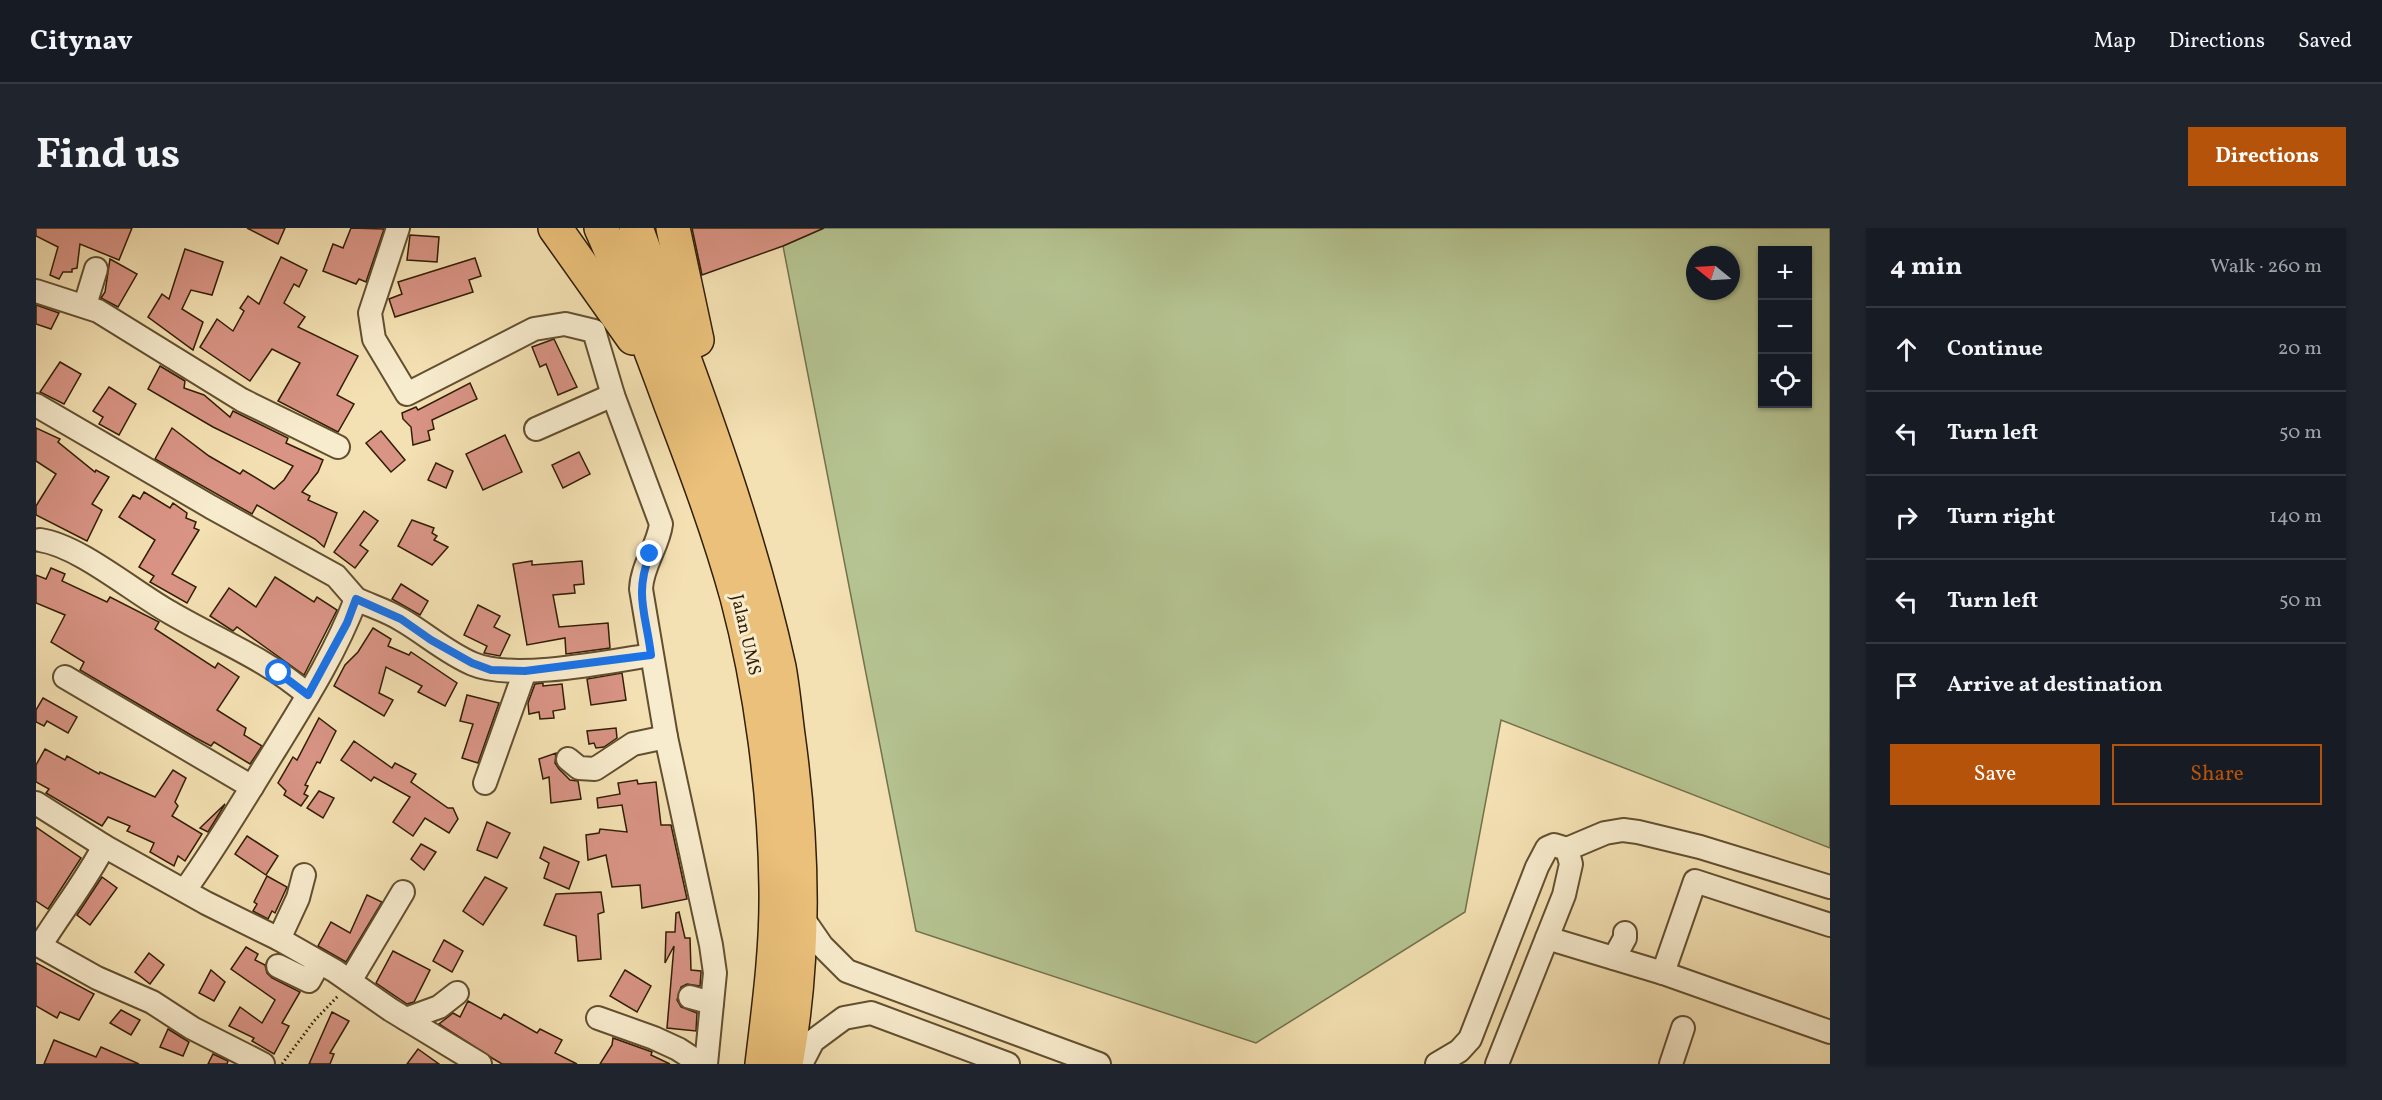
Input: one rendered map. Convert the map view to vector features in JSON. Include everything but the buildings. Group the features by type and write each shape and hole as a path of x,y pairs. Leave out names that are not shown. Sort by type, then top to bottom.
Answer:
{"highway":[{"path":"555,228 662,379"},
{"name":"Jalan UMS","path":"601,228 621,272 662,379 714,526 737,598 766,742 776,888 772,986 762,1064"},
{"name":"Jalan UMS","path":"636,228 710,431 753,568 779,669 797,800 799,913 792,1032 786,1064"},
{"path":"673,228 686,297 707,378 710,431"}],"street":[{"path":"398,228 370,313 374,339 407,394 534,329 566,324 594,331 613,395 661,524 659,539 642,575 641,590 666,737 706,911 715,973 706,1064"},
{"path":"85,305 96,269"},
{"path":"36,291 85,305 242,400 338,447"},
{"path":"536,429 613,395"},
{"path":"36,405 211,507 336,576 356,599 401,619 431,640 472,663 491,670 525,671 651,655"},
{"path":"40,540 64,545 151,602 244,651 308,695"},
{"path":"184,890 219,843 308,695 347,623 356,599"},
{"path":"485,783 525,671"},
{"path":"65,677 252,788"},
{"path":"568,759 579,768 595,769 633,744 666,737"},
{"path":"36,803 104,846 243,923 279,939 350,981 406,1019 480,1064"},
{"path":"1437,1064 1459,1051 1470,1039 1542,855 1547,848 1554,845 1567,849 1605,833 1623,830 1638,832 1700,847 1830,887"},
{"path":"104,846 79,889 38,944 97,978 152,1002 192,1028 263,1064"},
{"path":"1497,1064 1570,874 1567,849"},
{"path":"279,939 298,898 304,875"},
{"path":"1663,973 1695,881 1830,925"},
{"path":"350,981 403,892"},
{"path":"799,913 822,946 847,971 1099,1064"},
{"path":"1614,958 1625,933"},
{"path":"1547,938 1663,973 1830,1032"},
{"path":"278,966 309,981 319,963"},
{"path":"406,1019 439,1007 457,993"},
{"path":"690,998 712,1003"},
{"path":"801,1064 813,1041 844,1018 871,1013 1008,1064"},
{"path":"598,1018 661,1041 701,1064"},
{"path":"1671,1064 1683,1028"}],"path":[{"path":"282,1064 314,1021 350,981"}],"green space":[{"path":"824,228 1830,228 1830,848 1501,720 1465,912 1256,1043 916,931 783,246"}],"route":[{"path":"279,673 308,695 347,623 356,599 401,619 431,640 472,663 491,670 525,671 651,655 641,590 642,575 650,554"}]}
